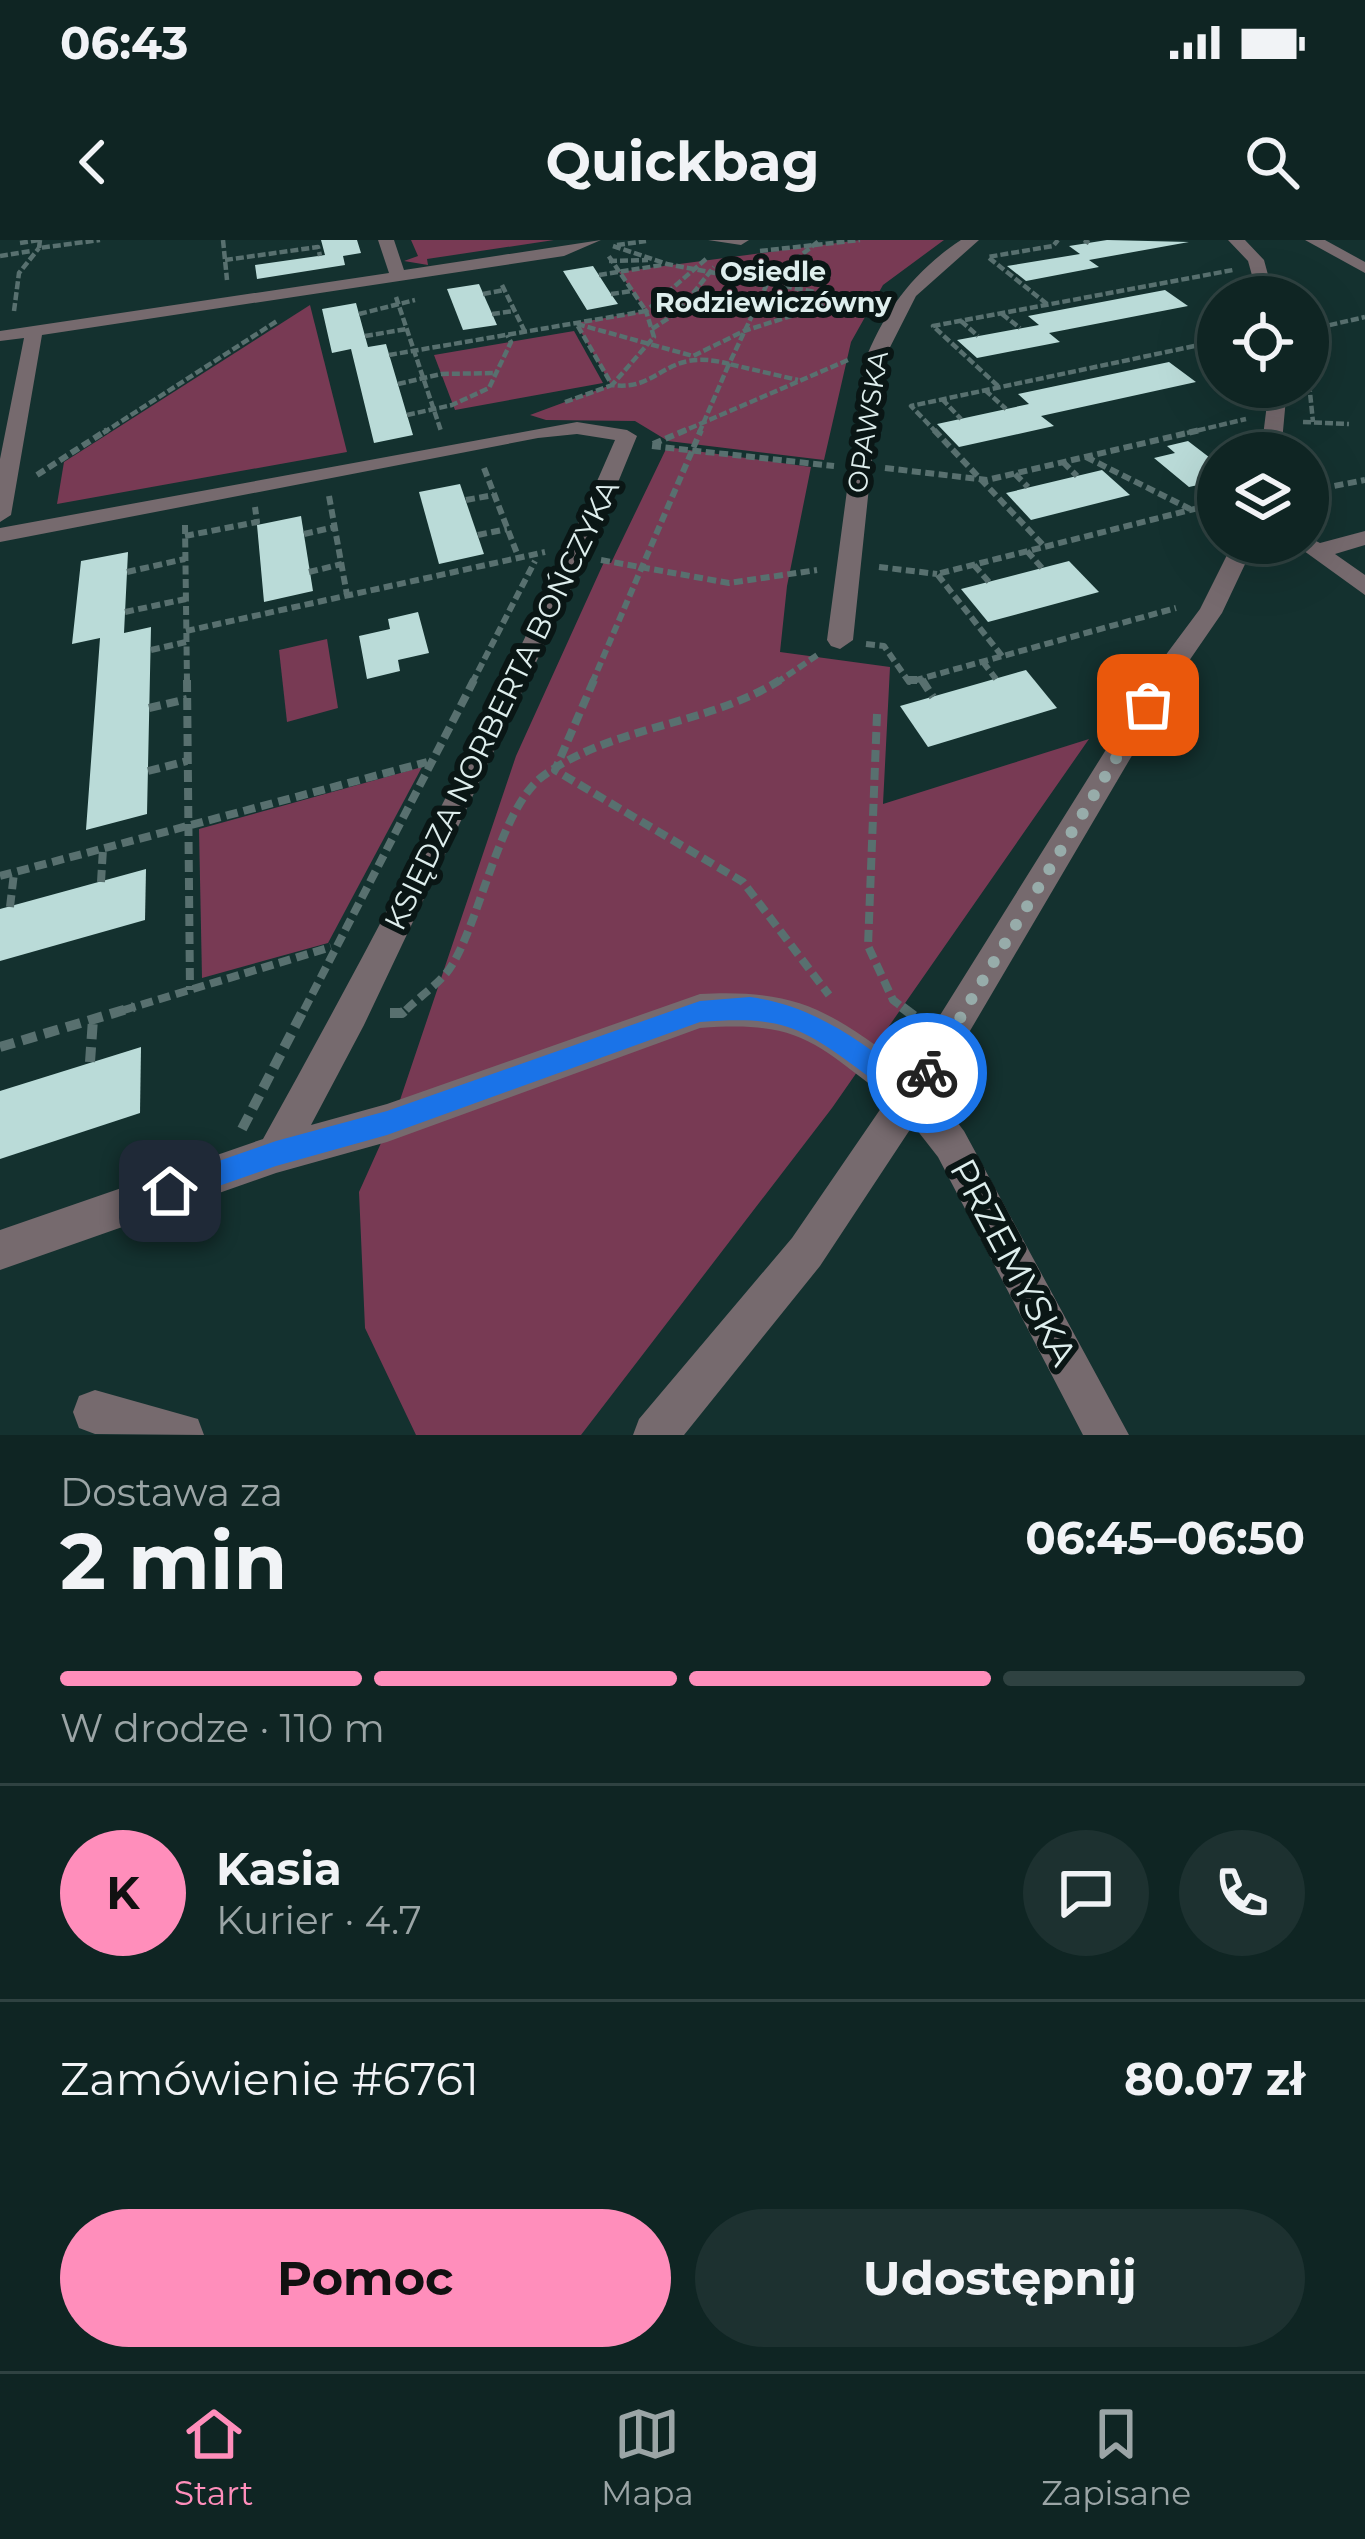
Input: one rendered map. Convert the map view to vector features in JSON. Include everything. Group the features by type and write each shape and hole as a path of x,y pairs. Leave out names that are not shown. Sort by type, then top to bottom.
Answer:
{"street":[{"path":"386,240 395,276"},
{"path":"716,248 741,240"},
{"name":"OPAWSKA","path":"840,640 873,363 898,308 940,261 971,240"},
{"path":"1236,240 1262,276"},
{"path":"1313,240 1365,268"},
{"path":"5,336 595,242"},
{"path":"0,514 34,331"},
{"path":"1275,432 1277,408"},
{"name":"KSIĘDZA NORBERTA BOŃCZYKA","path":"0,535 538,432 604,430 627,436 635,451 575,556 352,1013 276,1154"},
{"path":"1329,544 1365,538"},
{"path":"1329,560 1365,587"},
{"path":"655,1435 806,1252 947,1042 1159,687 1210,614 1234,564"},
{"name":"PRZEMYSKA","path":"0,1250 276,1154 387,1123 700,1011 750,1008 788,1013 827,1031 912,1094 951,1144 1107,1435"},
{"path":"95,1412 182,1435"}],"path":[{"path":"5,336 19,273 40,240 20,242"},
{"path":"0,256 100,240"},
{"path":"224,240 229,302"},
{"path":"555,770 768,282 820,240"},
{"path":"1046,308 988,257 1048,247 1058,240"},
{"path":"595,242 656,260 898,308"},
{"path":"551,407 612,385 654,337 646,311 595,242"},
{"path":"225,260 318,247 320,256"},
{"path":"1048,247 1062,257"},
{"path":"652,329 678,312 713,270 716,248"},
{"path":"276,253 277,262"},
{"path":"1012,253 1026,263"},
{"path":"389,355 646,311 707,258"},
{"path":"612,261 656,260"},
{"path":"490,262 525,332"},
{"path":"999,387 933,326 1236,269 1261,271"},
{"path":"395,276 400,308 447,449"},
{"path":"6,481 39,474 317,295 316,288"},
{"path":"1132,289 1140,295"},
{"path":"483,294 504,290"},
{"path":"611,294 632,291"},
{"path":"1087,297 1094,303"},
{"path":"576,323 612,385 620,388 744,331 845,299"},
{"path":"359,314 400,308"},
{"path":"492,314 514,310"},
{"path":"1002,313 1019,328"},
{"path":"1329,325 1365,317"},
{"path":"961,321 978,336"},
{"path":"576,323 644,345 798,380"},
{"path":"365,336 407,329"},
{"path":"407,415 434,410 489,388 511,342 507,335"},
{"path":"1045,547 911,406 1197,346"},
{"path":"635,451 845,360 873,363"},
{"path":"1131,360 1141,368"},
{"path":"1081,370 1091,379"},
{"path":"398,384 496,373"},
{"path":"1029,381 1039,389"},
{"path":"986,390 1006,410"},
{"path":"942,399 961,419"},
{"path":"1311,408 1312,422"},
{"path":"635,451 981,479 1248,419 1349,424"},
{"path":"476,444 518,556"},
{"path":"1086,457 1191,510"},
{"path":"1063,462 1077,476"},
{"path":"325,473 347,595"},
{"path":"1015,473 1028,488"},
{"path":"1329,487 1365,480"},
{"path":"466,500 494,495"},
{"path":"184,500 190,990"},
{"path":"186,631 540,551 729,583 784,578 848,563 937,574 1197,508"},
{"path":"304,534 335,527"},
{"path":"478,535 507,529"},
{"path":"237,1138 332,946 551,531"},
{"path":"1027,551 1042,568"},
{"path":"127,572 185,560"},
{"path":"309,572 342,564"},
{"path":"974,565 989,582"},
{"path":"937,574 1002,656"},
{"path":"125,612 186,599"},
{"path":"352,1013 401,1013 451,968 513,819 540,778 604,744 707,716 775,684 840,640 884,646 909,682 1186,605 1210,614"},
{"path":"151,650 186,642"},
{"path":"983,662 996,679"},
{"path":"921,680 933,697"},
{"path":"149,708 187,699"},
{"path":"877,714 868,946 893,1000 947,1042"},
{"path":"148,771 188,761"},
{"path":"0,877 430,761"},
{"path":"555,770 743,882 837,1006 827,1031"},
{"path":"101,882 103,849"},
{"path":"10,907 14,873"},
{"path":"0,1048 332,946"},
{"path":"90,1062 93,1019"}],"shaded area":[{"path":"411,240 554,240 427,259 428,265 404,261 418,256"},
{"path":"860,240 944,240 883,285 851,342 824,460 668,441 635,421 546,420 530,415 611,385 576,323 646,311 619,272"},
{"path":"310,305 347,452 57,504 64,462"},
{"path":"574,331 603,383 455,410 434,355"},
{"path":"667,447 811,467 787,586 780,652 890,667 883,804 1089,739 832,1108 581,1435 416,1435 365,1328 359,1192 399,1103 516,756 604,562 611,563"},
{"path":"327,639 338,708 287,722 279,650"},
{"path":"422,767 328,943 202,978 199,829"}],"building":[{"path":"321,240 357,240 361,253 343,256 345,265 257,279 255,265 325,255"},
{"path":"1107,240 1189,242 1089,260 1099,267 1026,281 1007,266 1080,254 1069,246"},
{"path":"593,266 618,304 587,310 563,271"},
{"path":"479,284 497,325 463,330 447,289"},
{"path":"1165,290 1188,306 1049,333 1060,342 977,358 957,340 1039,325 1028,316"},
{"path":"356,303 368,347 386,344 413,435 374,443 351,349 332,353 322,309"},
{"path":"1169,362 1196,382 1041,416 1054,426 959,447 937,424 1029,404 1018,394"},
{"path":"1188,441 1197,448 1197,485 1189,487 1154,458 1175,453 1167,446"},
{"path":"1102,470 1130,495 1031,520 1006,493"},
{"path":"460,484 484,554 439,564 419,492"},
{"path":"301,516 313,591 264,602 257,525"},
{"path":"128,552 124,633 151,627 147,814 86,830 100,638 72,644 81,561"},
{"path":"1069,561 1099,592 988,622 961,589"},
{"path":"418,612 429,653 398,660 400,671 367,679 359,636 390,629 388,619"},
{"path":"1026,670 1057,708 928,747 900,706"},
{"path":"146,869 145,920 0,961 0,909"},
{"path":"141,1047 140,1113 0,1159 0,1091"}],"way so far":[{"path":"927,1073 1148,705"}],"district":[{"name":"Osiedle Rodziewiczówny","path":"773,288"}],"route":[{"path":"170,1191 276,1154 387,1123 700,1011 750,1008 788,1013 827,1031 912,1094 927,1073"}]}
